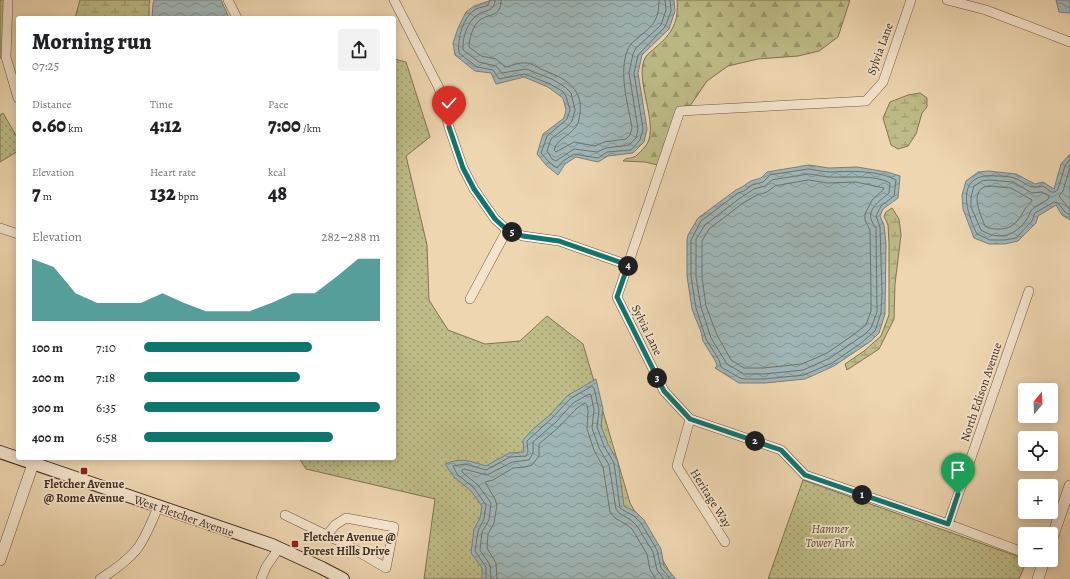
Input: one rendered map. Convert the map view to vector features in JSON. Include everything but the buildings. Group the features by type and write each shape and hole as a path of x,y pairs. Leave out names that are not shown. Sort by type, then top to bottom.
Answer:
{"main road":[{"name":"West Fletcher Avenue","path":"0,452 16,456"},
{"name":"West Fletcher Avenue","path":"34,461 158,507 279,548 343,579"}],"street":[{"path":"8,0 3,57 16,93"},
{"path":"228,0 236,16"},
{"path":"394,0 439,88 449,127 463,168 474,189 495,219 507,230 523,236 559,241 628,265"},
{"name":"Sylvia Lane","path":"911,0 883,82 866,101 680,111 617,297 664,391 690,419 781,450 805,475 948,524 1018,550"},
{"path":"947,0 986,10 1070,42"},
{"path":"0,228 16,233"},
{"path":"470,299 507,230"},
{"name":"North Edison Avenue","path":"948,524 1029,291"},
{"name":"Heritage Way","path":"690,419 677,466 725,542"},
{"path":"0,560 34,461"},
{"path":"1056,527 1070,486"},
{"path":"100,579 116,569 136,549 152,523 158,507"},
{"path":"285,515 327,535 386,568 394,527 346,518 335,525 327,535"},
{"path":"261,579 266,567 279,548"},
{"path":"1038,579 1042,567"}],"green space":[{"path":"0,0 8,0 6,57 0,58"},
{"path":"80,0 150,0 149,16 76,16"},
{"path":"677,0 850,0 838,37 819,51 798,56 758,59 728,66 707,81 690,106 681,107 658,165 645,162 623,161 639,154 647,144 650,135 650,125 642,77 642,67 645,58 670,32 677,14"},
{"path":"396,60 406,62 430,137 406,156 427,245 429,300 448,330 485,344 520,341 547,316 583,344 630,503 675,579 424,579 435,499 306,469 300,460 396,460"},
{"path":"920,93 927,98 927,107 922,113 916,134 908,146 898,149 891,145 883,118 890,102 908,95"},
{"path":"3,113 16,136 16,152 0,162 0,115"},
{"path":"892,208 899,219 901,235 895,284 894,319 879,349 847,370 845,364 864,351 881,336 889,315 889,243 888,225 884,216 886,212"},
{"name":"Hamner Tower Park","path":"803,480 1018,557 1018,567 1024,567 1019,579 768,579"}],"water":[{"path":"154,0 221,0 228,16 152,16"},
{"path":"492,0 674,0 675,11 669,29 642,55 638,73 647,129 644,142 633,153 608,156 598,162 576,157 565,164 558,175 546,165 537,154 543,134 564,118 566,110 563,98 548,87 524,77 496,84 491,73 475,71 455,55 453,43 466,12 474,6"},
{"path":"1056,0 1070,0 1070,13 1059,12"},
{"path":"1070,154 1070,220 1062,215 1056,205 1038,216 1036,223 1018,241 1005,244 989,244 974,238 963,209 962,195 966,181 978,172 989,171 1016,174 1035,184 1043,182 1054,189 1061,164"},
{"path":"809,165 829,168 857,167 887,172 900,176 898,198 883,209 880,216 884,225 886,244 885,314 879,333 871,341 834,366 805,379 765,383 739,383 715,368 717,366 716,362 703,341 692,309 687,276 688,235 698,218 736,190 751,181 761,178 767,172"},
{"path":"596,379 603,409 601,426 608,444 618,462 624,506 636,512 644,520 661,549 664,566 676,579 482,579 482,568 471,553 474,529 480,518 482,506 471,491 454,477 445,464 461,460 486,466 509,453 524,452 523,440 533,429 550,415 567,396"}],"place":[{"name":"Fletcher Avenue @ Rome Avenue","path":"84,471"},
{"name":"Fletcher Avenue @ Forest Hills Drive","path":"295,544"}],"route":[{"path":"449,127 463,168 474,189 495,219 507,230 523,236 559,241 628,265 617,297 664,391 690,419 781,450 805,475 948,524 958,494"}]}
